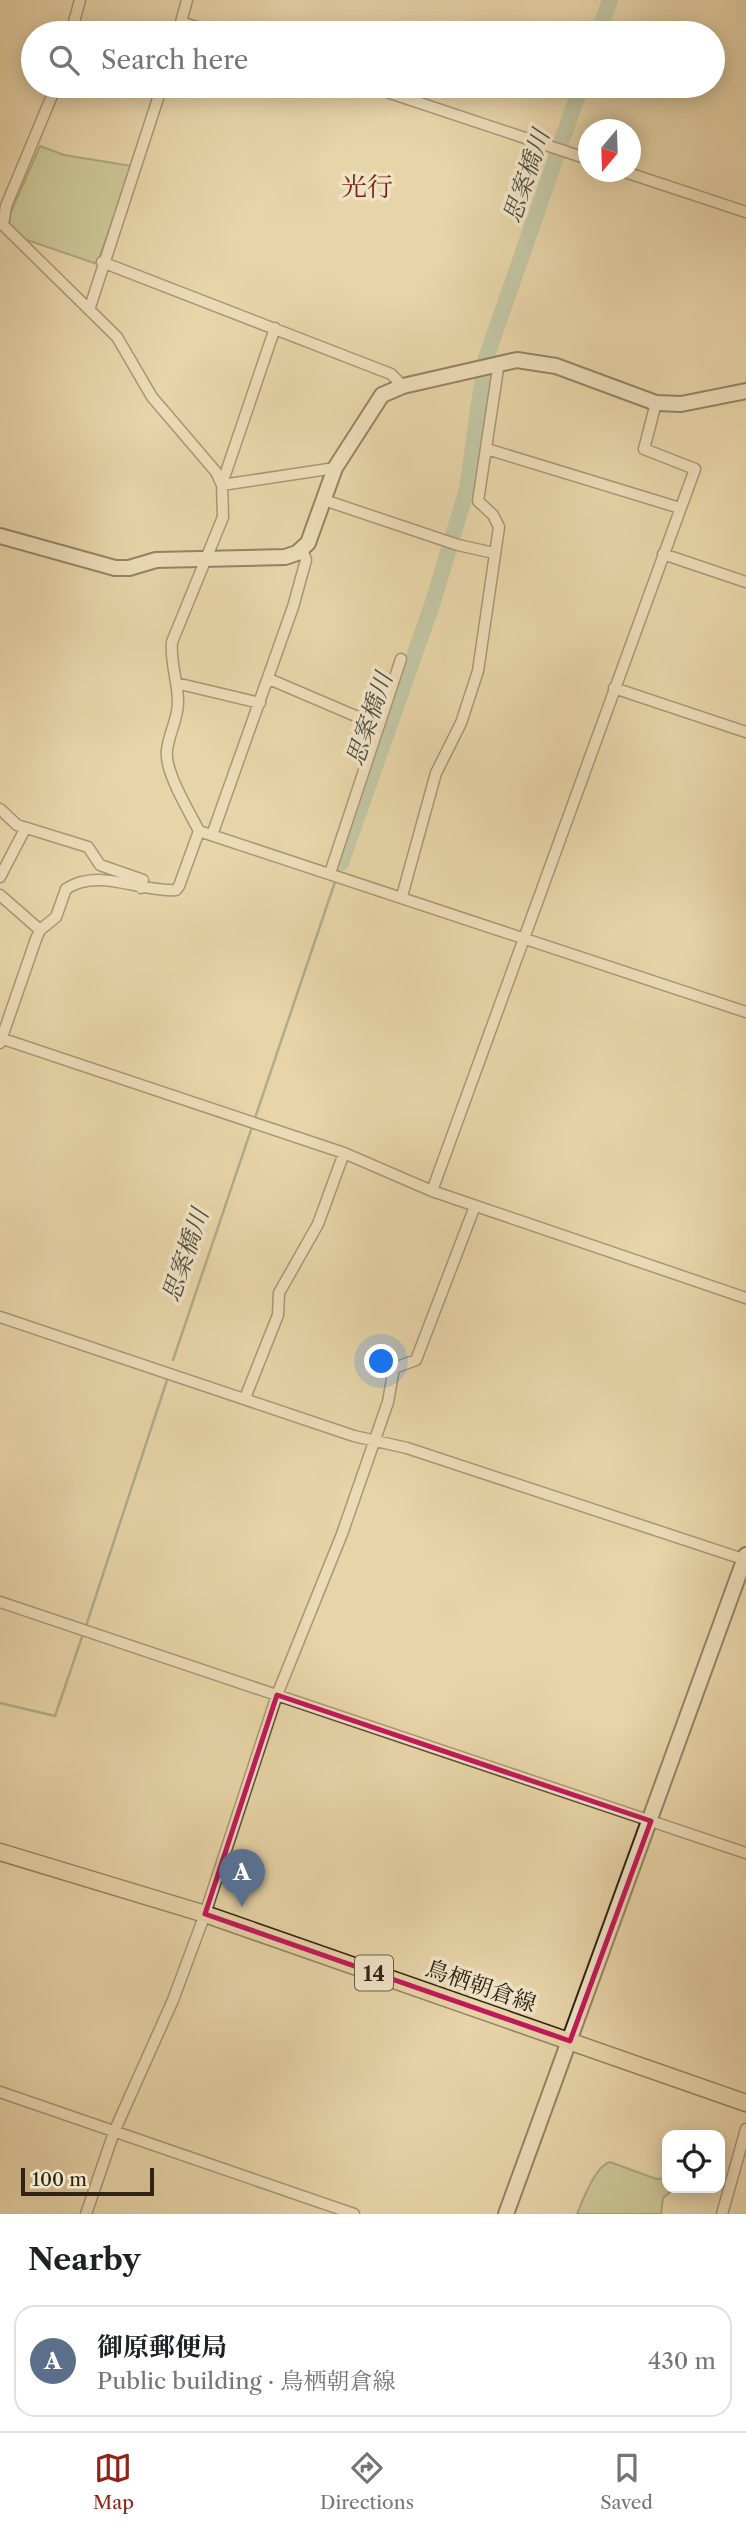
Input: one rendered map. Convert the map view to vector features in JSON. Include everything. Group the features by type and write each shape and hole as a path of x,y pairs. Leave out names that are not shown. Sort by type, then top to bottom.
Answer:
{"main road":[{"name":"鳥栖朝倉線","path":"0,1852 205,1914 746,2103"}],"street":[{"path":"74,21 80,0"},
{"path":"181,21 187,0"},
{"path":"51,98 6,206 3,225 69,292 90,307 117,337 152,397 216,472 221,483 223,517 172,642 170,662 176,683 177,718 167,750 167,763 199,831 176,890 141,888 104,881 69,887 62,898 56,918 40,930 0,1040 344,1153 432,1191 746,1298"},
{"path":"90,307 102,262 158,98"},
{"path":"404,98 578,156"},
{"path":"641,177 746,212"},
{"path":"102,262 391,374 402,386"},
{"path":"221,483 275,328"},
{"path":"402,896 436,773 469,703 483,648 499,527 493,515 478,501 499,362"},
{"path":"0,536 115,568 129,568 156,560 285,557 308,544 335,468 382,395 402,386 499,362 541,362 656,403 681,404 746,391"},
{"path":"432,1191 695,469 644,449 656,403"},
{"path":"487,449 680,508"},
{"path":"221,483 335,468"},
{"path":"324,500 458,545 494,553"},
{"path":"212,835 304,573 306,560 302,549"},
{"path":"663,554 746,582"},
{"path":"335,875 401,659"},
{"path":"269,679 379,726"},
{"path":"176,683 260,703"},
{"path":"614,688 746,732"},
{"path":"0,809 25,829 88,847 100,865 138,876 143,880 141,888"},
{"path":"0,877 25,829"},
{"path":"199,831 746,1012"},
{"path":"0,895 40,930"},
{"path":"244,1398 278,1315 279,1293 314,1231 344,1153"},
{"path":"86,2214 114,2132 173,2000 205,1914 276,1695 342,1534 372,1440 388,1402 394,1368 416,1360 475,1206"},
{"path":"0,1317 372,1440 407,1448 745,1558 506,2214"},
{"path":"0,1602 746,1853"},
{"path":"0,2092 354,2214"},
{"path":"722,2214 746,2129"}],"highlighted area":[{"path":"277,1695 651,1821 570,2041 205,1914"}],"green space":[{"path":"40,146 64,155 132,166 97,264 18,237 9,227 10,214"},
{"path":"610,2162 656,2179 662,2178 662,2193 669,2193 663,2198 661,2214 577,2214 586,2192"}],"waterway":[{"name":"思案橋川","path":"602,21 610,0"},
{"name":"思案橋川","path":"341,863 432,605 467,489 485,361 577,98"},
{"name":"思案橋川","path":"338,873 341,863"},
{"name":"思案橋川","path":"173,1360 336,879"},
{"name":"思案橋川","path":"86,1626 168,1377"},
{"name":"思案橋川","path":"0,1703 55,1716 83,1634"}],"place":[{"name":"御原郵便局","path":"242,1907"}],"district":[{"name":"光行","path":"367,187"}]}
